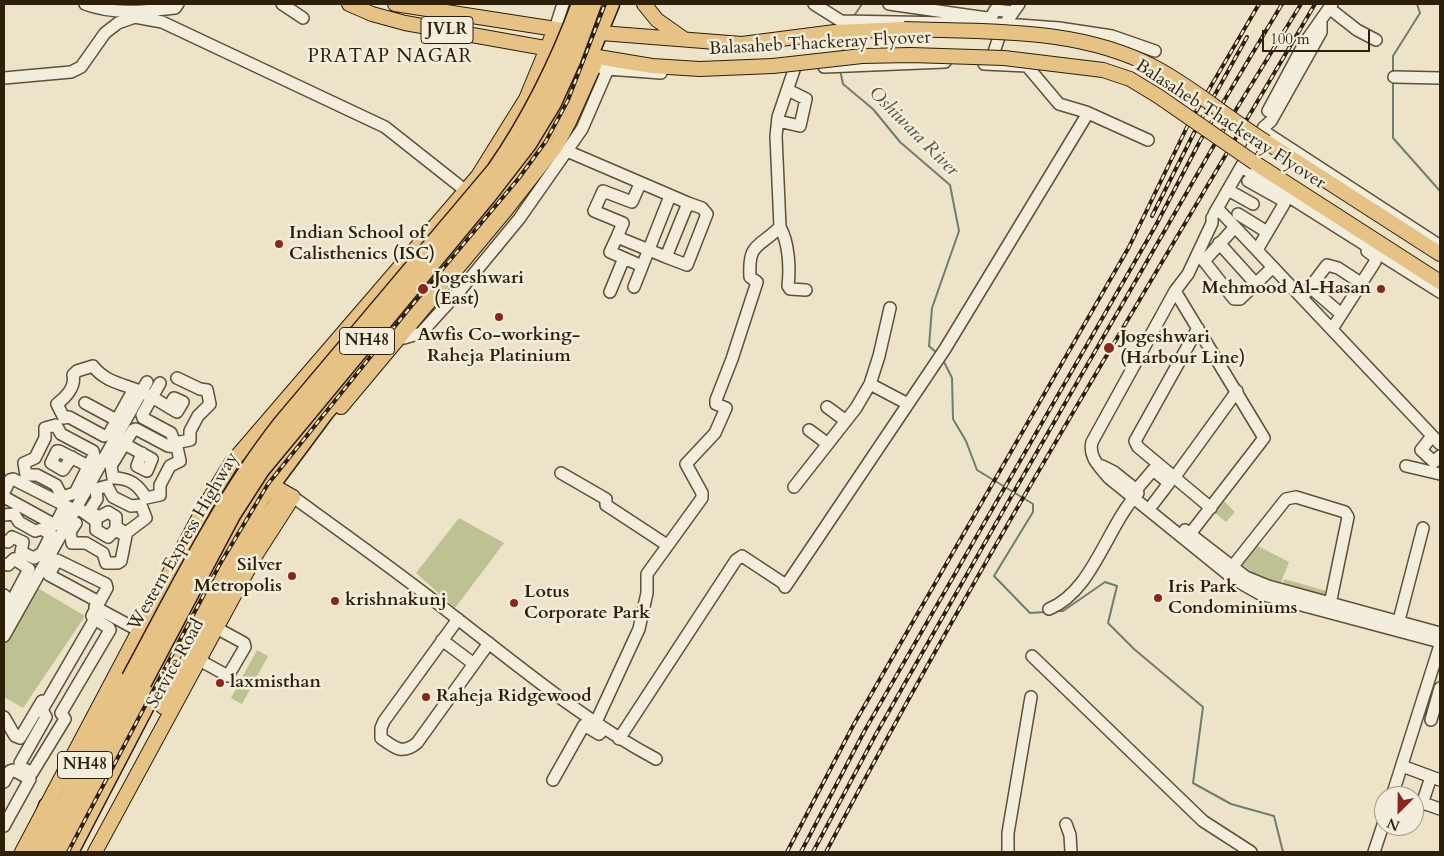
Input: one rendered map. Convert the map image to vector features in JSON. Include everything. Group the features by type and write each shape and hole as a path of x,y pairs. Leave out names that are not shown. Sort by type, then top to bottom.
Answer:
{"highway":[{"name":"Western Express Highway","path":"53,852 222,510 250,464 287,416 495,170 541,97 580,4"},
{"name":"Western Express Highway","path":"39,852 232,515 261,470 487,198 528,144 553,103 594,4"},
{"path":"70,852 192,657 281,490 325,413 397,335 470,240 497,209 594,64 600,33 611,4"},
{"path":"32,852 46,806"}],"main road":[{"name":"JVLR","path":"349,4 372,14 405,22 548,48 594,64"},
{"name":"JVLR","path":"395,4 555,29 600,33"},
{"path":"644,4 657,20 684,40"},
{"path":"22,852 205,506 232,462 478,176 526,99 555,29"},
{"name":"Balasaheb Thackeray Flyover","path":"600,33 751,44 835,32 904,29 1041,34 1084,42 1123,53 1157,69 1266,130 1440,254"},
{"name":"Balasaheb Thackeray Flyover","path":"594,64 700,70 764,69 862,56 912,54 1001,58 1103,70 1130,79 1158,96 1249,165 1440,282"},
{"path":"75,852 232,556 281,490 232,462"},
{"name":"Service Road","path":"95,852 127,783 182,681 192,657 215,627 257,553 281,490"},
{"path":"85,852 127,783"}],"street":[{"path":"85,4 107,11 126,13 175,8 178,4"},
{"path":"282,4 303,18"},
{"path":"555,29 563,4"},
{"path":"814,4 841,21 1005,24 1104,34 1155,51"},
{"path":"889,4 987,18 992,16 995,7 1016,8"},
{"path":"1230,570 1153,504 1109,478 1091,454 1092,442 1175,292 1188,274 1215,213 1228,190 1249,165 1289,78 1308,46 1321,32 1321,22 1331,6 1357,30 1376,40"},
{"path":"990,64 1005,24 1016,8"},
{"path":"4,78 71,72 81,67 105,33 118,23 135,17 162,22 386,128 466,190 497,209"},
{"path":"397,335 410,337 421,333 462,288 519,219 582,129 594,64 664,73 764,69 794,70 907,62 1027,66 1059,104 1086,112 1148,140"},
{"path":"1031,69 1052,65 1089,71 1122,80 1168,108"},
{"path":"794,70 778,121 776,136 780,227 783,233 790,271 788,286 790,288 806,290"},
{"path":"1394,77 1440,78"},
{"path":"778,121 800,126 806,99 788,90"},
{"path":"619,739 736,560 742,556 785,586 945,349 1086,112"},
{"path":"1266,130 1440,246"},
{"path":"567,151 640,184 702,208 707,214 687,265 617,237"},
{"path":"1249,165 1440,292"},
{"path":"640,184 632,202 603,191 594,211 623,223 610,252 642,266"},
{"path":"1228,190 1242,196 1253,204"},
{"path":"634,287 670,196"},
{"path":"1242,196 1283,202 1283,206 1257,250"},
{"path":"1242,196 1267,232"},
{"path":"666,257 688,203"},
{"path":"1215,213 1235,227 1273,266 1433,440 1421,450 1434,462 1440,455"},
{"path":"553,780 593,723 639,629 647,593 648,574 702,498 702,493 686,464 715,433 726,408 716,404 716,400 732,360 757,282 750,277 749,259 755,245 780,227"},
{"path":"1235,227 1204,261 1234,299 1240,299 1273,266"},
{"path":"1332,329 1375,262 1375,257 1344,237"},
{"path":"1219,243 1256,284"},
{"path":"610,292 624,258"},
{"path":"1302,298 1327,265 1338,268 1361,284"},
{"path":"1310,287 1341,314"},
{"path":"1175,292 1264,438 1190,534"},
{"path":"794,487 865,395 879,356 890,308"},
{"path":"1198,328 1135,440 1138,447 1211,508"},
{"path":"160,383 144,390 120,422 109,434 104,436 69,416 64,418 57,404 66,398 74,380 73,375 77,371 91,367 98,374 118,384 144,390 169,407"},
{"path":"144,390 143,418 171,432 177,443 190,440 190,431 198,416 210,404 207,390 200,389 177,378"},
{"path":"870,384 908,404"},
{"path":"1174,478 1237,391"},
{"path":"85,403 120,422"},
{"path":"827,407 846,421"},
{"path":"79,509 96,521 96,530 108,537 115,530 126,536 121,561 118,563 106,563 102,553 86,543 72,543 70,532 93,469 94,455 93,451 61,434 56,425 45,428 45,438 35,458 24,463 26,475 37,475 56,485 62,497 75,493 93,469 120,442 136,429 168,446 177,447 180,461 170,466 160,485 160,495 146,498 142,489 121,477 113,478 111,466 120,442 120,422"},
{"path":"809,430 828,444"},
{"path":"120,442 142,454"},
{"path":"72,457 93,469"},
{"path":"1406,466 1440,474"},
{"path":"1049,609 1057,606 1081,584 1136,493 1153,470 1169,483 1153,504"},
{"path":"562,474 606,499 606,505 667,546"},
{"path":"4,492 10,480 13,479 79,509 99,518 108,512 116,516 116,527 126,533 146,518 141,505 131,506 113,496 107,486 96,488 97,499 79,509 54,525 4,497"},
{"path":"281,490 400,574 511,662 593,723 656,759"},
{"path":"1136,493 1230,570 1300,600 1397,626 1440,633"},
{"path":"1230,570 1286,499 1291,496 1345,512 1348,517 1330,608"},
{"path":"4,541 8,542 12,537 23,542 21,552 34,558 42,553 79,509"},
{"path":"4,515 14,514 19,522 34,531 42,529 55,537"},
{"path":"1397,626 1423,528"},
{"path":"6,616 14,598 38,577 55,537"},
{"path":"4,564 8,565 14,559 29,569 6,616 4,636"},
{"path":"98,610 42,710 46,717 20,763 21,767 32,773 65,719 62,713 110,630 98,610 49,575 57,560 106,584 107,588 98,610"},
{"path":"38,577 98,610 228,676 245,645 215,627"},
{"path":"4,591 14,598"},
{"path":"4,717 15,736 20,738 98,610"},
{"path":"458,619 384,721 381,728 381,738 397,750 404,750 417,743 489,643"},
{"path":"1410,629 1440,644 1435,722 1418,716"},
{"path":"442,640 474,664"},
{"path":"1032,656 1204,821 1246,851"},
{"path":"1395,786 1418,716 1436,684"},
{"path":"1008,852 1008,833 1031,697"},
{"path":"1402,766 1436,778 1424,795"},
{"path":"4,782 10,771 13,770 33,781 4,826"},
{"path":"1424,805 1440,809"},
{"path":"1066,824 1070,835 1070,852"},
{"path":"1374,852 1379,836"}],"green space":[{"path":"1224,501 1235,512 1226,522 1214,512"},
{"path":"459,518 504,543 455,608 416,573"},
{"path":"1256,545 1289,562 1280,585 1257,576 1241,564"},
{"path":"1284,579 1330,592 1327,605 1281,593"},
{"path":"36,587 85,616 23,708 4,697 4,644"},
{"path":"257,650 268,656 242,704 231,698"}],"waterway":[{"name":"Oshiwara River","path":"854,16 862,4"},
{"path":"1393,73 1393,56 1420,13 1417,4"},
{"name":"Oshiwara River","path":"842,53 845,38"},
{"name":"Oshiwara River","path":"840,70 843,84 873,109 900,142 950,185 959,231 932,308 929,346 937,353"},
{"path":"1393,81 1393,138 1440,191"},
{"name":"Oshiwara River","path":"943,360 952,378 953,419 966,441 977,470 1033,504 1033,512 994,576 1030,613 1045,612"},
{"name":"Oshiwara River","path":"1055,611 1063,611 1105,582 1117,586 1108,623 1134,649 1203,707 1193,783 1231,804 1274,816 1283,852"}],"railway":[{"path":"68,852 220,564 268,484 408,310 519,178 546,141 568,100 605,4"},
{"path":"787,852 854,724 1129,247 1187,127 1259,4"},
{"path":"801,852 865,730 1156,225 1200,141 1282,4"},
{"path":"813,852 876,734 1015,490 1213,147 1301,4"},
{"path":"826,852 943,637 1004,531 1315,4"},
{"path":"1152,216 1198,125 1247,37"}],"place":[{"name":"Indian School of Calisthenics (ISC)","path":"279,244"},
{"name":"Jogeshwari (East)","path":"423,289"},
{"name":"Mehmood Al-Hasan","path":"1381,289"},
{"name":"Awfis Co-working- Raheja Platinium","path":"499,317"},
{"name":"Jogeshwari (Harbour Line)","path":"1109,348"},
{"name":"Silver Metropolis","path":"292,576"},
{"name":"Iris Park Condominiums","path":"1158,598"},
{"name":"krishnakunj","path":"335,601"},
{"name":"Lotus Corporate Park","path":"514,603"},
{"name":"laxmisthan","path":"220,683"},
{"name":"Raheja Ridgewood","path":"426,697"}],"district":[{"name":"PRATAP NAGAR","path":"390,58"}]}
